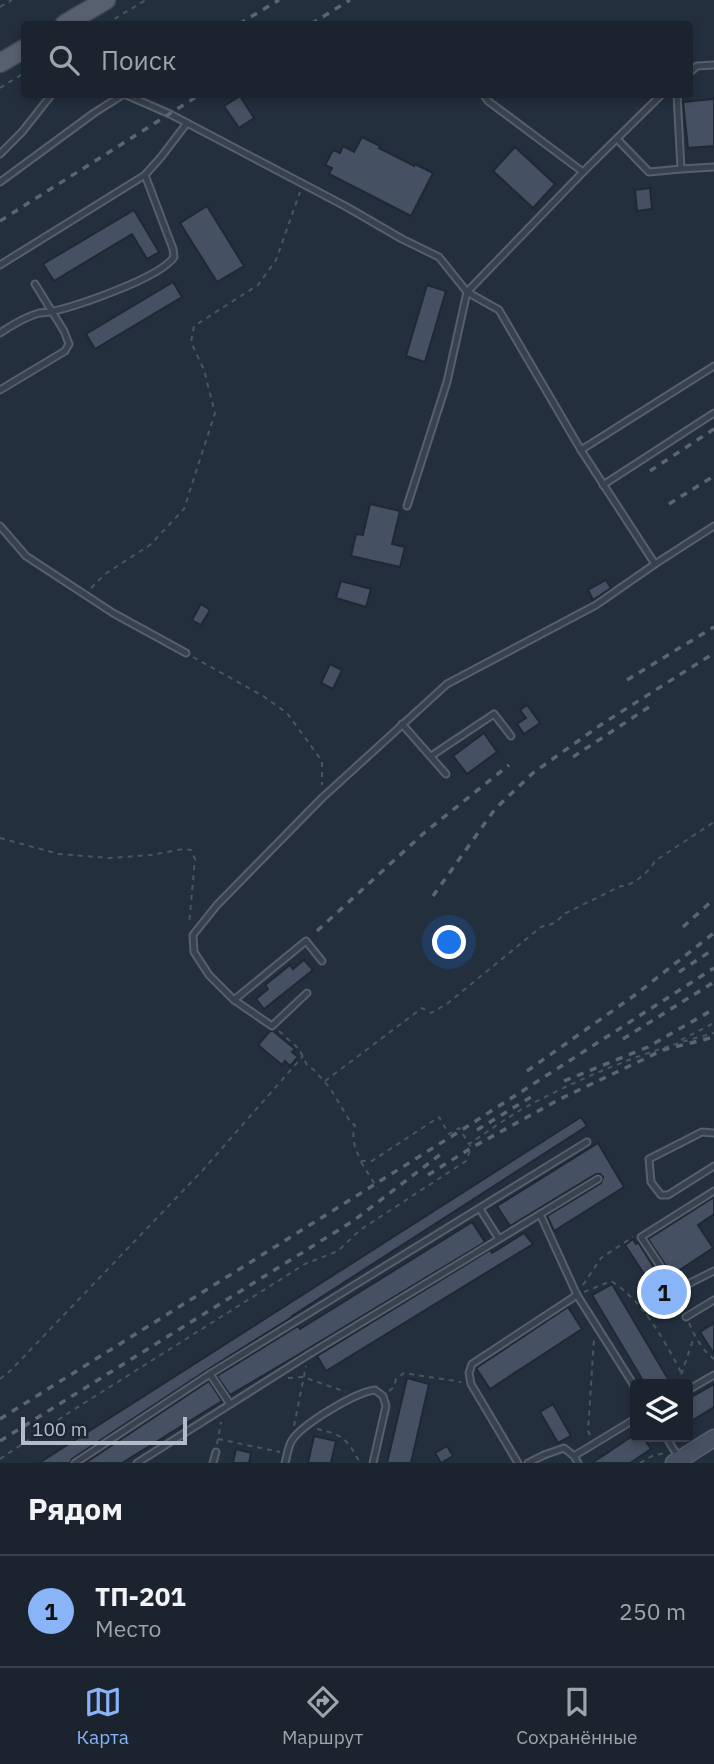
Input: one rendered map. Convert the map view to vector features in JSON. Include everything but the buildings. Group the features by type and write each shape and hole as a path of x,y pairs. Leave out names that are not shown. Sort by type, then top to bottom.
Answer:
{"main road":[{"path":"70,21 106,0"},
{"path":"0,63 21,51"},
{"path":"677,1461 714,1438"}],"lane":[{"path":"693,69 697,66 714,65"},
{"path":"0,154 22,132 49,98"},
{"path":"0,182 118,98"},
{"path":"133,98 187,123 439,257 467,292 499,310 581,450 655,564"},
{"path":"486,98 583,172"},
{"path":"407,506 447,382 467,292 658,98"},
{"path":"677,98 681,169"},
{"path":"0,265 145,175 187,123"},
{"path":"617,139 649,172 714,167"},
{"path":"0,333 40,313 51,312 147,278 170,264 174,257 173,249 145,175"},
{"path":"0,390 65,351 69,344 35,284"},
{"path":"581,450 714,366"},
{"path":"603,485 714,413"},
{"path":"307,993 272,1026 234,1000 209,975 194,952 193,935 217,905 322,798 447,684 596,605 714,526"},
{"path":"0,527 26,556 113,614 186,653"},
{"path":"432,756 494,715 511,736"},
{"path":"402,724 446,774"},
{"path":"234,1000 306,941 321,961"},
{"path":"714,1133 702,1132 649,1159 651,1181 661,1195 668,1195 714,1167"},
{"path":"75,1463 210,1374 587,1142"},
{"path":"137,1463 307,1355 598,1179"},
{"path":"714,1191 641,1237 676,1290 714,1271"},
{"path":"480,1209 499,1239"},
{"path":"540,1214 577,1295 630,1379"},
{"path":"518,1463 471,1384 469,1373 472,1364 577,1295"},
{"path":"687,1317 714,1300"},
{"path":"210,1374 230,1404"},
{"path":"693,1387 714,1375"},
{"path":"285,1463 292,1440 306,1427 356,1395 375,1391 383,1396 386,1406 373,1463"},
{"path":"574,1457 630,1422"},
{"path":"668,1442 677,1461"},
{"path":"528,1463 564,1448 578,1463"},
{"path":"213,1463 216,1452"}],"path":[{"path":"0,7 12,0"},
{"path":"111,21 146,0"},
{"path":"0,88 21,75"},
{"path":"85,595 105,574 150,545 184,509 215,413 204,370 191,342 194,326 258,285 276,260 303,184"},
{"path":"186,653 263,696 287,713 322,761 322,798"},
{"path":"324,1082 422,1008 431,1013 448,1003 541,927 555,923 564,914 621,886 627,886 650,869 655,861 714,822"},
{"path":"0,838 59,854 109,858 191,850 195,859 188,922 193,935"},
{"path":"469,1144 521,1110 582,1079 677,1042 714,1023"},
{"path":"272,1026 299,1049 307,1065 324,1082 355,1125 355,1148 377,1188"},
{"path":"677,1042 714,1032"},
{"path":"0,1379 202,1171 304,1056"},
{"path":"0,1459 82,1404 305,1264 338,1251 360,1230 466,1161 471,1148 459,1128 449,1134 439,1117 372,1161 361,1161"},
{"path":"577,1295 601,1258 634,1236 641,1237"},
{"path":"577,1295 611,1281 624,1290 665,1341 681,1374"},
{"path":"676,1290 694,1336 714,1359"},
{"path":"646,1315 667,1308 679,1298"},
{"path":"593,1445 588,1431 595,1324"},
{"path":"680,1379 694,1336"},
{"path":"292,1440 307,1355"},
{"path":"383,1396 404,1373 471,1384"},
{"path":"273,1378 303,1377 356,1395"},
{"path":"216,1452 223,1409"},
{"path":"306,1427 337,1434 348,1442 360,1463"},
{"path":"218,1438 288,1454"}],"railway":[{"path":"244,21 279,0"},
{"path":"316,21 350,0"},
{"path":"0,221 195,98"},
{"path":"650,471 714,429"},
{"path":"669,504 714,476"},
{"path":"627,680 714,627"},
{"path":"433,896 495,809 533,773 602,724 714,653"},
{"path":"573,757 655,703"},
{"path":"317,931 424,833 509,765"},
{"path":"683,927 714,899"},
{"path":"527,1071 635,995 714,933"},
{"path":"679,972 714,949"},
{"path":"0,1419 460,1131 714,968"},
{"path":"623,1039 714,982"},
{"path":"564,1081 648,1047 714,1009"},
{"path":"428,1175 560,1099 663,1050 714,1037"},
{"path":"477,1130 531,1097"},
{"path":"0,1441 353,1221 441,1154"}],"place":[{"name":"ТП-201","path":"664,1292"}]}
